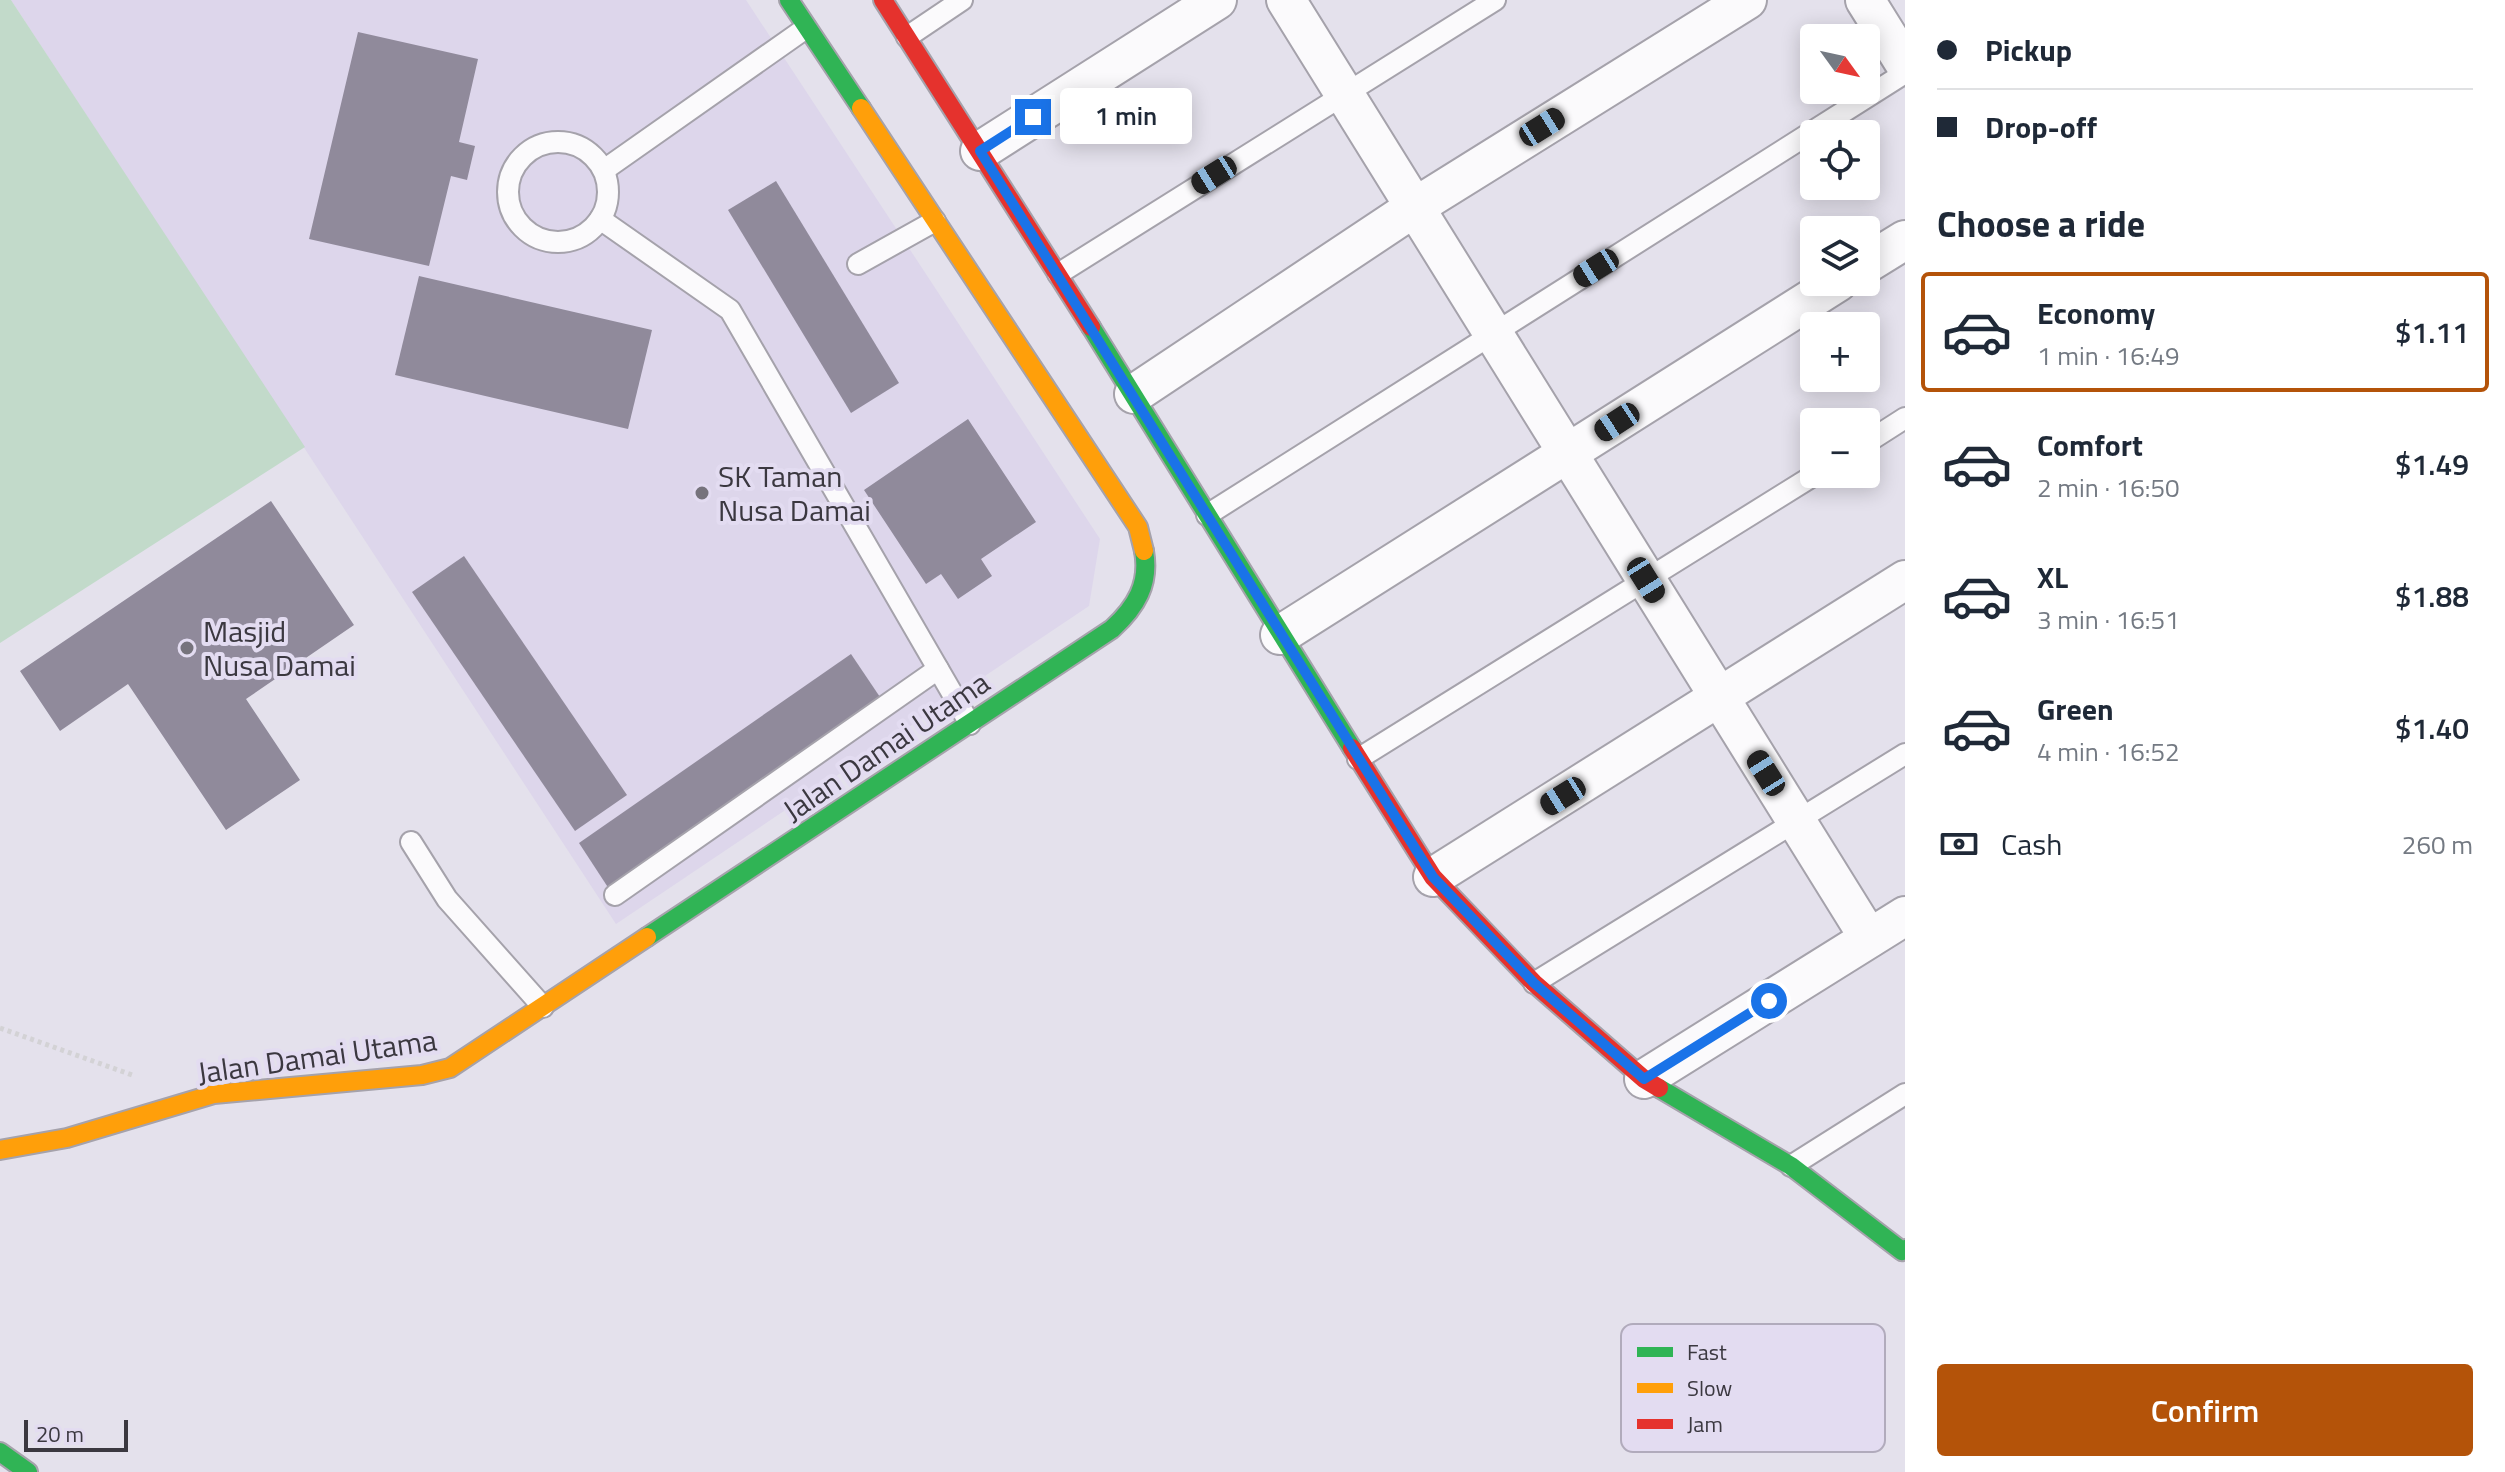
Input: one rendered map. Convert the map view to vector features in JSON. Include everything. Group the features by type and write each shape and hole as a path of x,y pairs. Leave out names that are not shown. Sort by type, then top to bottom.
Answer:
{"street":[{"name":"Jalan Damai Utama","path":"0,1150 67,1138 214,1094 441,1072 970,724 1112,629 1129,614 1142,595 1147,572 1146,549 1138,527 789,0"},
{"path":"883,0 1134,394 1280,635 1433,877 1534,983 1644,1079 1791,1166 1902,1251 1905,1249"},
{"path":"980,151 1217,0"},
{"path":"1286,0 1869,938"},
{"path":"1134,394 1415,207 1747,0"},
{"path":"1865,0 1905,64"},
{"path":"1880,255 1905,240"},
{"path":"1280,635 1816,296"},
{"path":"1433,877 1905,580"},
{"path":"1644,1079 1905,916"},
{"path":"0,1452 28,1472"}],"lane":[{"path":"907,37 962,0"},
{"path":"1058,274 1495,0"},
{"path":"604,170 806,28"},
{"path":"1207,515 1905,73"},
{"path":"552,142 577,145 588,151 604,170 608,195 600,219 582,236 557,242 545,241 533,236 515,219 508,195 513,170 519,159 540,145 552,142"},
{"path":"600,219 730,310 970,724"},
{"path":"858,264 935,221"},
{"path":"1880,434 1905,418"},
{"path":"1358,759 1800,484"},
{"path":"615,895 938,669"},
{"path":"1534,983 1905,754"},
{"path":"411,842 447,899 543,1007"},
{"path":"1791,1166 1905,1094"}],"path":[{"path":"0,1028 144,1078"}],"shaded area":[{"name":"SK Taman Nusa Damai","path":"11,0 746,0 1100,539 1089,606 616,924"}],"green space":[{"path":"0,0 11,0 305,447 0,643"}],"building":[{"path":"358,32 478,59 459,142 475,146 467,180 451,176 429,266 309,239"},
{"path":"776,181 899,383 851,413 728,210"},
{"path":"419,276 652,330 628,429 395,375"},
{"path":"968,419 1036,522 981,559 992,576 958,599 941,574 926,584 864,490"},
{"name":"Masjid Nusa Damai","path":"271,501 354,625 246,699 300,780 226,830 128,684 60,731 20,671"},
{"path":"464,556 627,795 575,831 412,592"},
{"path":"851,654 884,703 611,892 579,843"}],"traffic: fast":[{"path":"789,0 861,108"},
{"path":"1091,327 1352,748"},
{"path":"647,937 1112,629 1139,594 1145,574 1144,551"},
{"path":"1659,1088 1791,1166 1902,1251 1905,1249"},
{"path":"0,1452 28,1472"}],"traffic: slow":[{"path":"861,108 1138,527 1144,551"},
{"path":"0,1150 67,1138 214,1094 422,1075 450,1068 647,937"}],"traffic: jam":[{"path":"883,0 1091,327"},
{"path":"1352,748 1433,877 1534,983 1644,1079 1659,1088"}],"place":[{"name":"SK Taman Nusa Damai","path":"702,493"},
{"name":"Masjid Nusa Damai","path":"187,648"}],"route":[{"path":"1033,117 980,151 1433,877 1534,983 1644,1079 1769,1001"}]}
